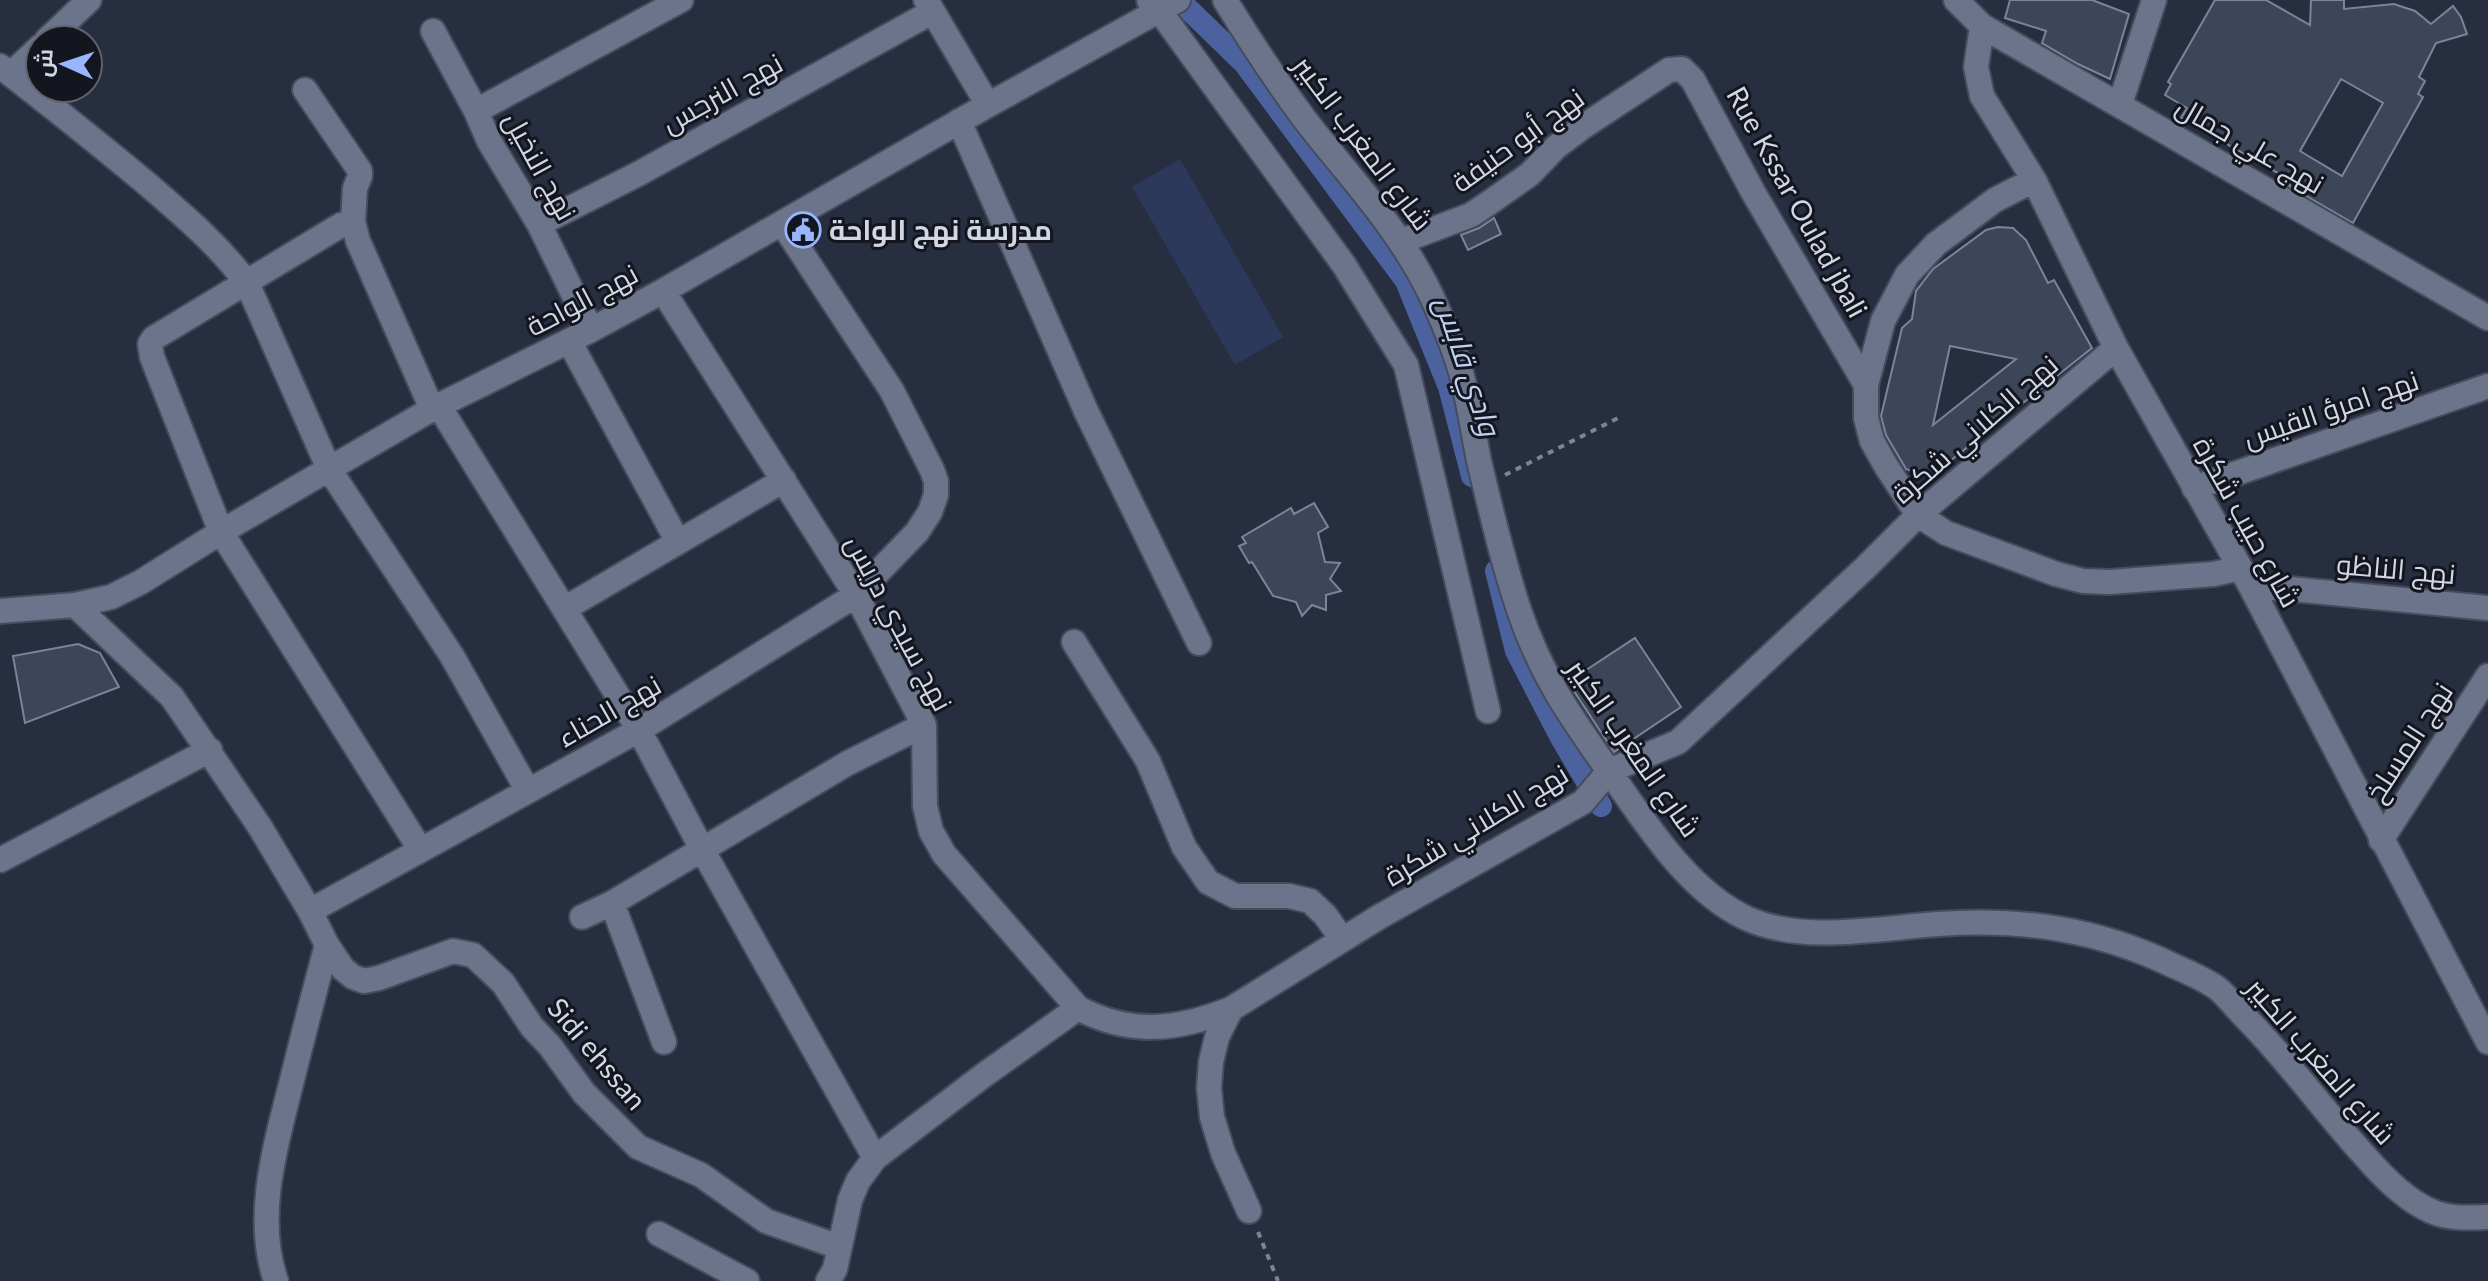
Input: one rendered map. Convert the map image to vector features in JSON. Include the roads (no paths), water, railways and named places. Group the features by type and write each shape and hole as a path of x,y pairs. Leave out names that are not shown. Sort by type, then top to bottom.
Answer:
{"street":[{"path":"64,24 89,0"},
{"name":"نهج النخيل","path":"591,330 539,224 489,141 476,111 681,0"},
{"name":"شارع المغرب الكبير","path":"1225,0 1256,51 1304,118 1402,241 1429,290 1463,378 1485,485 1520,612 1544,672 1570,718 1677,862 1715,898 1748,919 1783,928 1858,932 1939,924 2020,922 2077,932 2138,949 2217,988 2269,1041 2381,1174 2408,1196 2431,1211 2454,1217 2488,1217"},
{"name":"نهج علي جمال","path":"1956,0 1982,26 2488,318"},
{"path":"2120,104 2154,0"},
{"path":"1162,3 1344,265 1406,365 1488,711"},
{"name":"نهج الواحة","path":"0,611 75,605 111,597 131,587 436,407 663,291 1162,3"},
{"path":"929,6 988,105"},
{"name":"نهج النرجس","path":"539,224 638,174 929,6"},
{"name":"شارع حبيب شكرة","path":"1982,26 1976,67 1982,96 2034,180 2116,348 2245,577 2488,1042"},
{"path":"433,31 476,111"},
{"path":"24,58 5,70 194,224 247,283 329,469 452,656 528,791"},
{"name":"Rue Kssar Oulad jbali","path":"1663,75 1675,68 1682,69 1693,80 1753,192 1866,385"},
{"name":"نهج أبو حنيفة","path":"1402,241 1471,215 1530,174 1556,147 1584,126 1663,75"},
{"path":"305,90 360,171 355,188 353,222 358,241 436,407 639,730 875,1158"},
{"path":"959,121 1086,411 1199,643"},
{"path":"2034,180 1995,200 1960,226 1936,244 1907,275 1883,321 1866,385 1866,418 1872,441 1918,515 1946,533 1994,552 2083,581 2110,582 2214,574 2245,577"},
{"path":"353,222 341,225 154,338 150,349 221,532 420,849"},
{"name":"نهج الحناء","path":"310,911 639,730 856,595 917,532 930,512 936,495 932,470 892,391 782,223"},
{"name":"نهج سيدي دريس","path":"663,291 856,595 924,725 925,806 931,831 944,854 1078,1008 1099,1019 1151,1028 1204,1020 1231,1009"},
{"path":"569,341 678,542"},
{"name":"نهج الكلاني شكرة","path":"1231,1009 1342,939 1583,802 1609,771 1678,742 1918,515 2116,348"},
{"name":"نهج امرؤ القيس","path":"2194,488 2488,386"},
{"path":"564,609 784,480"},
{"name":"نهج الناظو","path":"2245,577 2488,608"},
{"name":"Sidi ehssan","path":"75,605 172,697 260,827 343,969 364,981 453,951 473,955 503,983 532,1027 584,1093 638,1147 701,1175 766,1221 839,1247"},
{"path":"1074,642 1148,761 1184,847 1208,882 1235,896 1289,896 1310,901 1325,915 1342,939"},
{"name":"نهج المسلخ","path":"2381,840 2488,676"},
{"path":"582,917 703,851 848,763 924,725"},
{"path":"0,860 210,750"},
{"path":"612,903 664,1042"},
{"path":"276,1281 267,1240 267,1206 274,1154 327,945"},
{"path":"828,1281 835,1269 850,1200 858,1181 875,1158 1078,1008"},
{"path":"1231,1009 1217,1037 1209,1088 1212,1117 1223,1153 1249,1211"},
{"path":"659,1234 747,1281"}],"waterway":[{"name":"وادي قابس","path":"1179,0 1244,63 1406,281 1449,387 1472,476"},
{"name":"وادي قابس","path":"1496,571 1516,651 1601,806"}],"place":[{"name":"مدرسة نهج الواحة","path":"803,230"}]}
